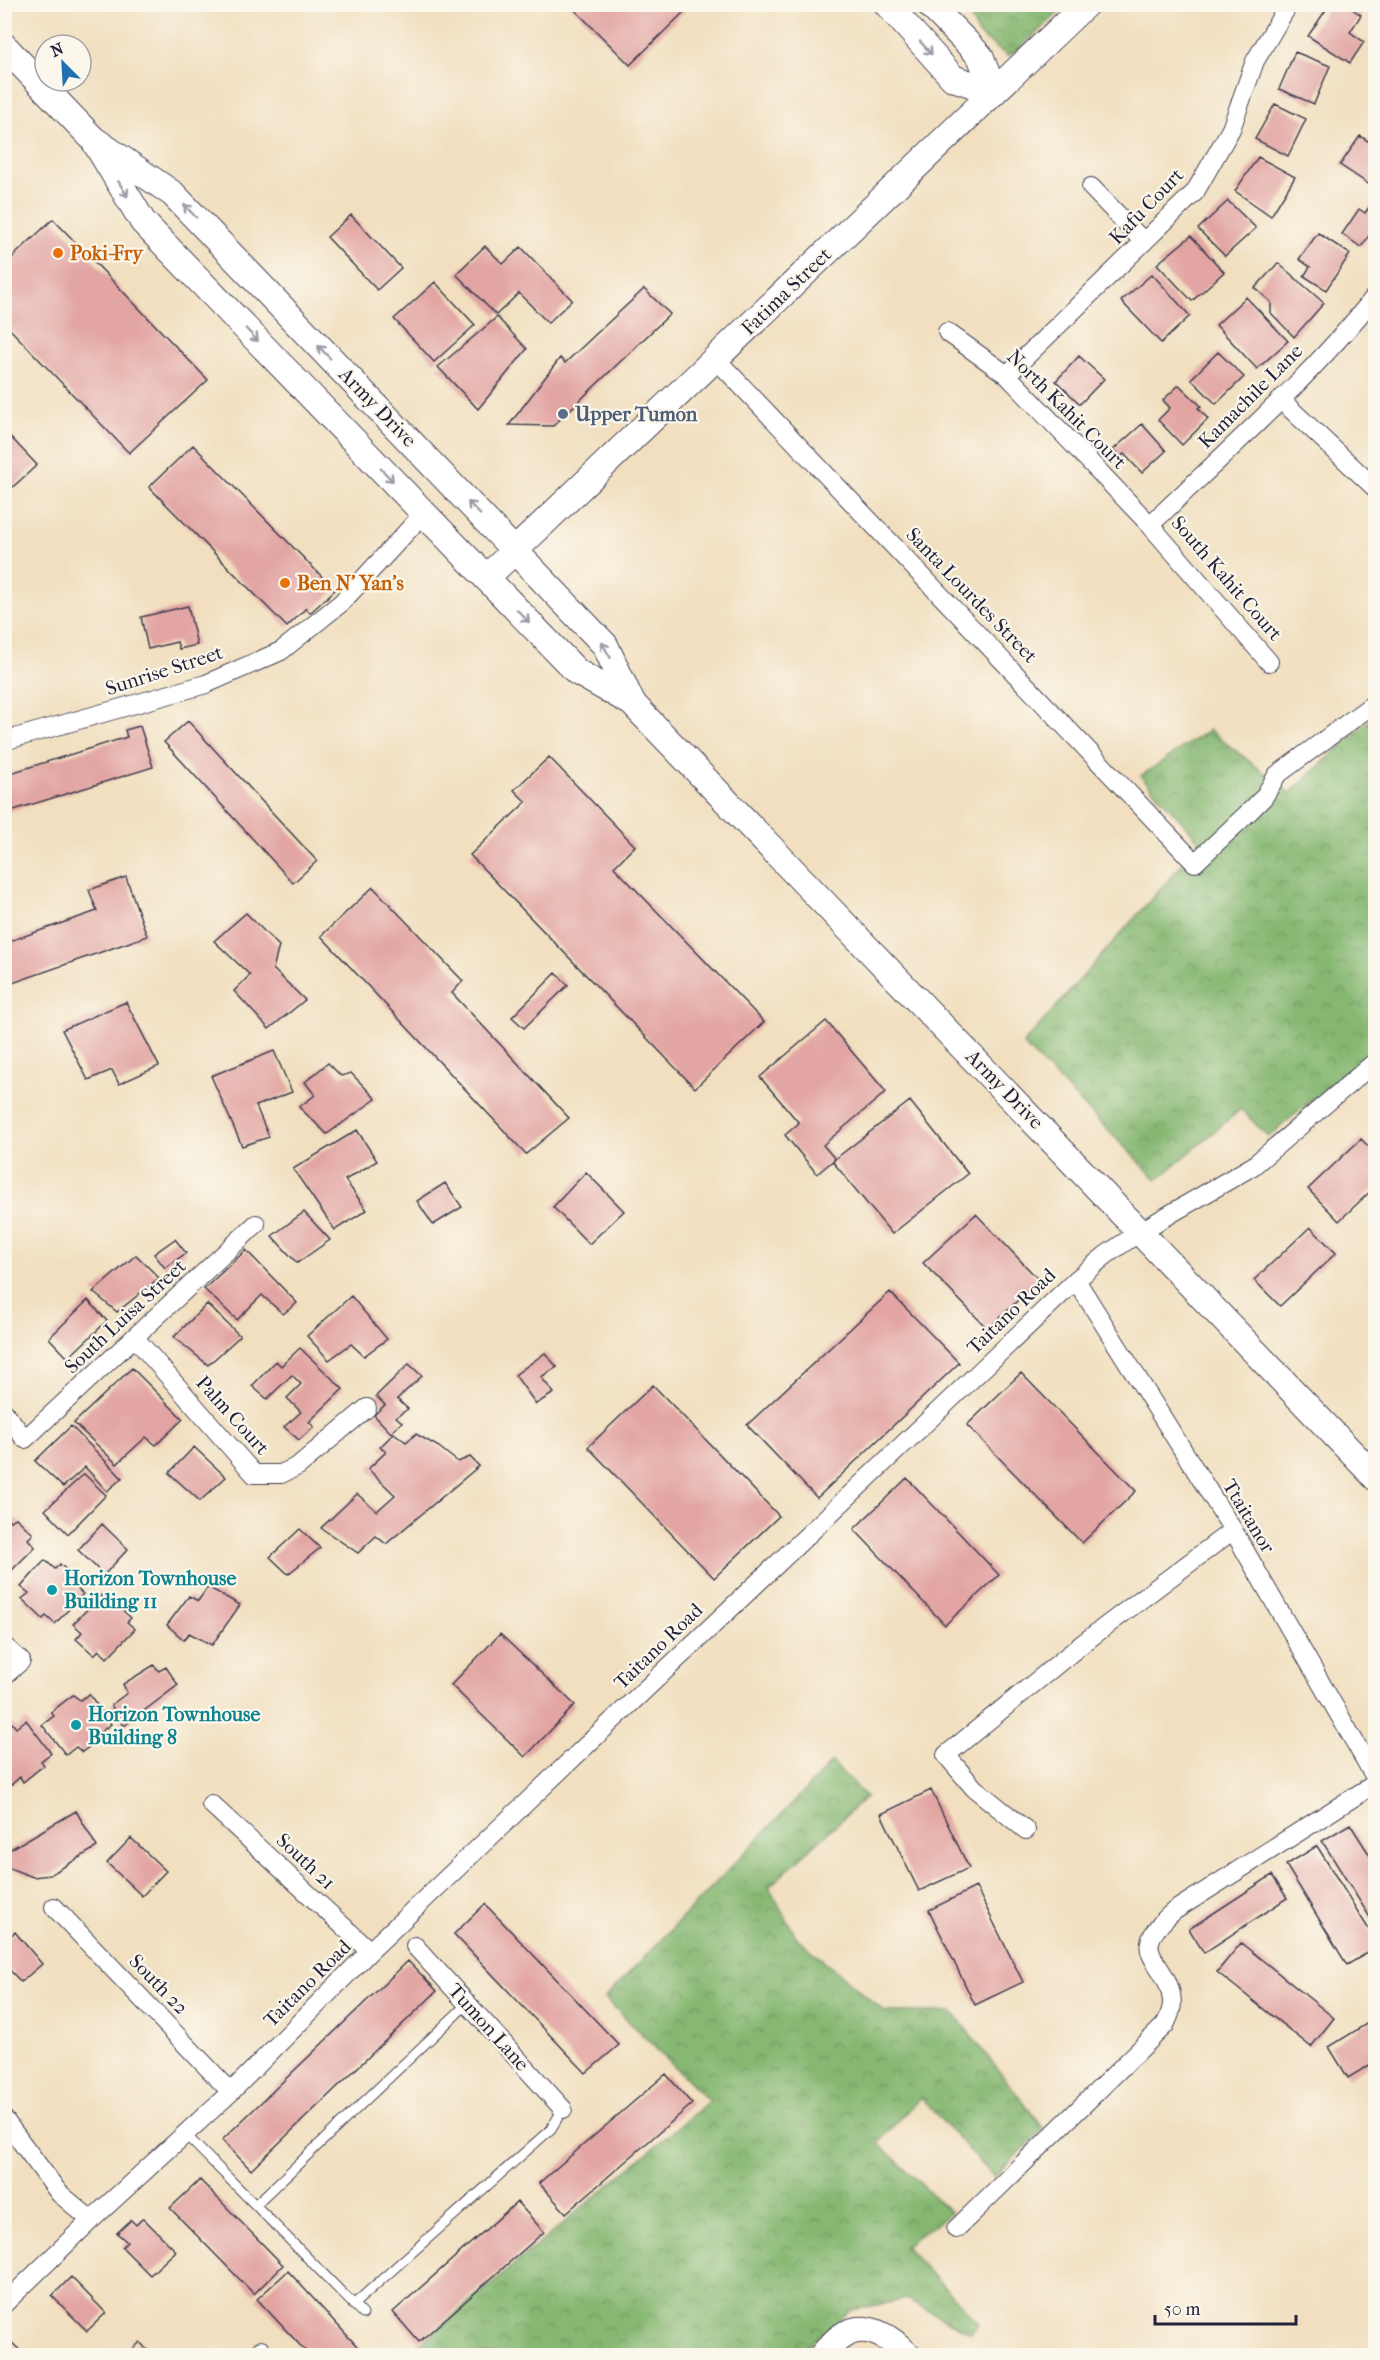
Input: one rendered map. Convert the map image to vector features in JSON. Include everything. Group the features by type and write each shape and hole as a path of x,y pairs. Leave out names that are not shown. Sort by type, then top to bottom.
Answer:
{"main road":[{"path":"887,4 953,78 994,92"},
{"path":"929,4 980,56 994,92"},
{"name":"Fatima Street","path":"486,578 1086,4"},
{"name":"Army Drive","path":"4,46 93,139 173,194 515,550 605,645 632,703"},
{"name":"Army Drive","path":"93,139 143,222 577,672 632,703 1376,1478"},
{"path":"822,2355 842,2336 856,2330 886,2336 908,2355"}],"street":[{"name":"Kafu Court","path":"1007,375 1195,192 1231,129 1255,61 1289,4"},
{"path":"1091,187 1144,242"},
{"name":"Kamachile Lane","path":"1150,525 1281,400 1356,320 1376,295"},
{"name":"North Kahit Court","path":"946,332 1007,375 1150,525"},
{"name":"Santa Lourdes Street","path":"716,358 1195,863 1264,797 1277,775 1376,702"},
{"path":"1281,400 1376,489"},
{"name":"Sunrise Street","path":"4,741 206,684 281,651 341,603 424,513"},
{"name":"South Kahit Court","path":"1150,525 1269,662"},
{"name":"Taitano Road","path":"4,2304 91,2220 231,2092 370,1951 1076,1280 1106,1255 1253,1166 1376,1061"},
{"name":"South Luisa Street","path":"4,1412 25,1439 256,1224"},
{"name":"Ttaitanor","path":"1076,1280 1233,1530 1376,1781"},
{"name":"Palm Court","path":"135,1338 254,1474 281,1474 298,1466 366,1408"},
{"path":"1026,1830 974,1788 946,1755 1082,1644 1233,1530"},
{"path":"4,1646 21,1661 4,1676"},
{"path":"956,2229 1165,2025 1172,2006 1169,1986 1154,1962 1148,1947 1151,1935 1161,1922 1174,1911 1376,1781"},
{"name":"South 21","path":"211,1804 370,1951"},
{"name":"South 22","path":"54,1907 231,2092"},
{"name":"Tumon Lane","path":"415,1946 563,2109"},
{"path":"4,2119 59,2193 91,2220"}],"lane":[{"path":"255,2205 467,2004"},
{"path":"353,2305 551,2129 563,2109"},
{"path":"185,2134 363,2314"}],"green space":[{"path":"964,5 1067,5 1019,49 1008,56 979,35"},
{"path":"1375,715 1375,1048 1268,1137 1241,1109 1157,1180 1023,1044 1201,843 1141,776 1209,730 1290,793"},
{"path":"832,1762 866,1797 769,1887 797,1938 885,2012 953,2012 1044,2129 994,2177 920,2097 878,2143 951,2213 904,2246 979,2323 971,2333 907,2299 851,2310 796,2355 407,2355 709,2101 605,1998"}],"building":[{"path":"569,4 692,4 630,65"},
{"path":"1330,4 1345,4 1361,15 1350,32 1364,42 1350,63 1308,36"},
{"path":"1359,4 1376,4 1376,16"},
{"path":"1295,52 1330,66 1314,104 1279,89"},
{"path":"1275,104 1306,119 1288,156 1255,139"},
{"path":"1360,136 1376,146 1376,189 1340,165"},
{"path":"1258,157 1295,177 1271,216 1235,191"},
{"path":"1228,201 1256,228 1225,256 1198,229"},
{"path":"1370,206 1376,210 1376,226 1361,247 1342,234 1359,209 1365,213"},
{"path":"351,215 401,268 377,290 327,237"},
{"path":"53,219 208,380 129,453 4,323 4,265"},
{"path":"1318,233 1350,254 1326,290 1304,276 1310,267 1299,259"},
{"path":"1191,236 1224,272 1192,301 1157,264"},
{"path":"485,246 503,264 521,247 572,300 548,323 519,293 496,315 456,274"},
{"path":"1278,263 1324,303 1294,337 1271,313 1271,302 1255,288"},
{"path":"1152,274 1190,316 1161,343 1121,301"},
{"path":"435,282 475,325 434,362 394,319"},
{"path":"644,289 670,314 553,426 509,425 560,358 565,363"},
{"path":"1246,297 1288,341 1257,369 1216,325"},
{"path":"497,317 527,349 478,409 438,367"},
{"path":"1218,352 1244,377 1216,404 1191,379"},
{"path":"1079,356 1104,379 1080,404 1056,381"},
{"path":"1179,385 1201,406 1198,408 1208,419 1182,445 1158,420 1170,408 1163,400"},
{"path":"1142,424 1166,451 1142,473 1124,454 1120,457 1113,450"},
{"path":"4,430 37,465 4,495"},
{"path":"193,445 335,590 310,613 306,608 287,627 149,487"},
{"path":"188,606 197,645 179,649 177,642 148,649 141,617"},
{"path":"188,721 317,861 293,883 164,742"},
{"path":"140,726 153,767 4,813 4,775 127,737 125,730"},
{"path":"549,757 635,846 614,867 764,1022 695,1088 470,855 526,802 514,790"},
{"path":"126,877 147,936 4,986 4,943 97,911 89,890"},
{"path":"373,887 463,981 452,993 569,1118 526,1154 321,936"},
{"path":"246,913 279,946 273,969 305,1000 269,1029 234,991 250,975 214,941"},
{"path":"556,973 568,985 524,1028 512,1017"},
{"path":"126,1002 159,1066 119,1084 112,1070 88,1080 62,1030"},
{"path":"826,1021 886,1092 823,1145 835,1159 817,1174 785,1135 799,1123 760,1077"},
{"path":"274,1051 292,1092 256,1106 269,1137 242,1146 211,1076"},
{"path":"328,1063 341,1076 351,1073 376,1099 327,1134 299,1107 315,1095 305,1082"},
{"path":"910,1101 968,1174 892,1234 833,1162"},
{"path":"357,1130 377,1161 345,1180 367,1210 335,1230 293,1169"},
{"path":"1361,1139 1376,1154 1376,1186 1339,1221 1308,1189"},
{"path":"586,1172 624,1211 589,1244 553,1207"},
{"path":"445,1183 462,1207 433,1225 417,1201"},
{"path":"304,1212 330,1240 297,1263 272,1236"},
{"path":"976,1214 1039,1280 988,1329 923,1263"},
{"path":"1310,1227 1336,1253 1280,1306 1254,1280"},
{"path":"175,1239 186,1253 165,1268 154,1254"},
{"path":"246,1250 297,1303 283,1314 262,1295 237,1320 204,1289"},
{"path":"136,1255 159,1278 117,1312 93,1292"},
{"path":"890,1292 959,1363 817,1498 747,1425"},
{"path":"351,1296 387,1339 364,1356 351,1344 329,1360 307,1336"},
{"path":"88,1300 107,1321 68,1358 49,1338"},
{"path":"207,1304 240,1336 208,1365 174,1337"},
{"path":"300,1348 343,1389 309,1422 314,1427 299,1440 284,1427 301,1412 287,1398 301,1384 292,1375 267,1399 252,1386 276,1361 281,1366"},
{"path":"545,1353 557,1367 541,1377 554,1393 536,1404 515,1375"},
{"path":"409,1364 422,1376 397,1399 408,1409 396,1417 402,1422 391,1433 374,1415 385,1405 376,1396"},
{"path":"132,1368 183,1419 156,1445 146,1437 117,1464 74,1423"},
{"path":"1021,1373 1136,1491 1082,1543 967,1425"},
{"path":"653,1385 779,1516 714,1578 588,1447"},
{"path":"71,1426 122,1478 107,1491 85,1467 63,1487 35,1461"},
{"path":"394,1433 406,1442 416,1434 439,1447 458,1462 470,1457 479,1466 386,1544 376,1536 358,1553 321,1528 357,1494 377,1511 395,1495 368,1469 386,1452 380,1447"},
{"path":"194,1447 226,1477 200,1501 169,1473"},
{"path":"84,1474 106,1495 68,1534 45,1510"},
{"path":"907,1478 999,1575 945,1625 854,1529"},
{"path":"4,1515 10,1521 16,1518 33,1534 28,1539 35,1547 9,1573 4,1569"},
{"path":"102,1524 128,1549 104,1575 78,1550"},
{"path":"300,1529 320,1548 288,1574 270,1557"},
{"name":"Horizon Townhouse Building 11","path":"45,1560 55,1569 60,1564 78,1581 75,1587 83,1594 55,1624 46,1616 43,1619 22,1599 29,1593 21,1587"},
{"path":"208,1587 240,1605 212,1645 189,1633 184,1640 167,1625 189,1596 198,1601"},
{"path":"101,1595 109,1603 112,1600 131,1618 127,1622 135,1629 107,1658 99,1650 94,1655 76,1639 82,1632 73,1624"},
{"path":"500,1634 575,1705 525,1757 451,1685"},
{"path":"154,1665 159,1671 166,1667 178,1685 124,1726 111,1705 127,1693 123,1684"},
{"name":"Horizon Townhouse Building 8","path":"89,1694 111,1724 98,1734 101,1738 82,1752 76,1747 66,1755 42,1725 54,1716 51,1712 73,1695 80,1700"},
{"path":"26,1720 51,1753 41,1761 44,1765 23,1782 20,1777 11,1785 4,1777 4,1729 12,1723 16,1728"},
{"path":"931,1790 969,1868 919,1891 881,1814"},
{"path":"76,1811 97,1847 50,1875 33,1877 4,1866 4,1853"},
{"path":"1350,1824 1376,1865 1376,1927 1322,1841"},
{"path":"131,1838 166,1871 142,1896 107,1863"},
{"path":"1317,1846 1376,1941 1376,1948 1347,1965 1286,1865"},
{"path":"1272,1875 1287,1898 1204,1953 1189,1929"},
{"path":"976,1887 1023,1982 975,2005 929,1910"},
{"path":"485,1904 619,2045 586,2073 454,1934"},
{"path":"15,1932 42,1964 21,1982 4,1964 4,1941"},
{"path":"1241,1943 1334,2018 1311,2047 1217,1972"},
{"path":"408,1961 437,1991 251,2170 222,2140"},
{"path":"1376,2018 1376,2061 1348,2078 1329,2047"},
{"path":"666,2074 692,2104 566,2213 539,2183"},
{"path":"200,2180 283,2265 254,2294 170,2208"},
{"path":"517,2202 544,2232 419,2342 393,2312"},
{"path":"143,2218 176,2251 150,2275 122,2247 127,2242 117,2233 131,2220 136,2225"},
{"path":"288,2271 366,2356 310,2356 257,2299"},
{"path":"71,2277 106,2313 87,2331 52,2296"},
{"path":"8,2339 26,2356 4,2356 4,2343"},
{"path":"140,2342 152,2356 126,2356"}],"place":[{"name":"Poki-Fry","path":"58,253"},
{"name":"Upper Tumon","path":"563,414"},
{"name":"Ben N' Yan's","path":"285,583"},
{"name":"Horizon Townhouse Building 11","path":"52,1590"},
{"name":"Horizon Townhouse Building 8","path":"76,1725"}]}
